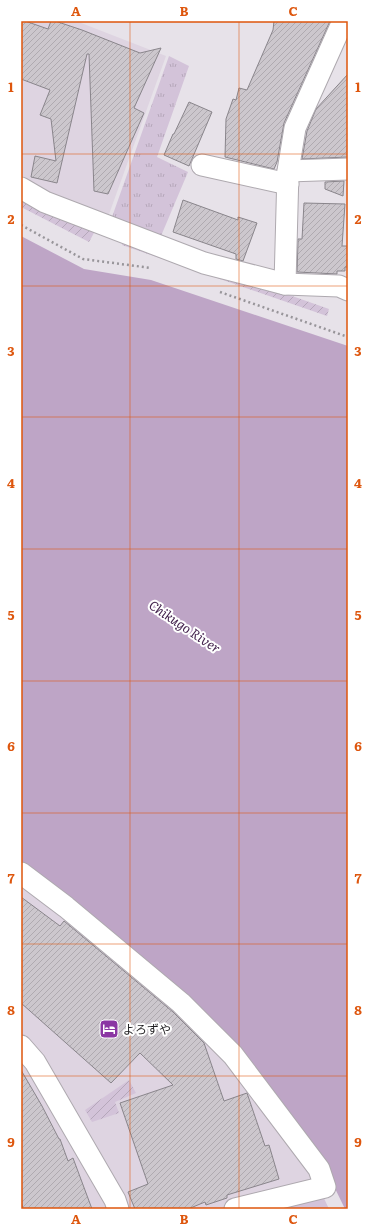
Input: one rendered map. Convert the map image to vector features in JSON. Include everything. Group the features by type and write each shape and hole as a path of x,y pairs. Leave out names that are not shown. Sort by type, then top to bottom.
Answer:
{"street":[{"path":"284,284 288,178 295,128 343,21"},
{"path":"202,165 288,178 348,169"},
{"path":"21,188 45,202 204,263 284,284 339,286 348,290"},
{"path":"21,873 66,907 180,1003 233,1055 319,1169 325,1187 235,1209"},
{"path":"21,1046 35,1062 115,1200 118,1209"}],"path":[{"path":"21,224 83,259 152,268"},
{"path":"213,289 348,337"}],"shaded area":[{"path":"21,21 76,21 166,56 108,217 51,196 21,179"},
{"path":"21,874 180,1003 324,1186 229,1209 119,1209 21,1044"},
{"path":"21,1049 116,1209 21,1209"}],"green space":[{"path":"169,56 189,66 157,157 188,172 161,236 112,217"},
{"path":"21,197 95,231 89,242 21,207"},
{"path":"125,237 329,309 327,316 122,245"},
{"path":"129,1080 136,1093 115,1102 119,1113 92,1122 85,1110"},
{"path":"322,1194 329,1209 251,1209"}],"water":[{"name":"Chikugo River","path":"21,236 84,269 151,280 348,346 348,1209 345,1209 328,1174 243,1057 21,866"}],"building":[{"path":"21,21 48,29 51,21 55,21 140,53 161,48 134,108 144,113 108,194 94,191 89,54 87,54 57,183 31,177 35,156 56,161 51,119 40,115 50,90 21,79"},
{"path":"274,21 330,21 284,123 277,162 274,169 225,157 226,119 233,99 236,100 239,88 247,90 273,30"},
{"path":"348,74 348,157 302,159 307,131 316,109"},
{"path":"189,102 212,112 189,166 164,155"},
{"path":"344,181 343,196 325,189 325,182"},
{"path":"183,200 238,220 238,217 257,223 243,261 236,259 236,254 173,232"},
{"path":"304,203 345,204 342,246 348,246 348,267 345,267 345,271 337,271 337,274 297,272 298,239 302,239"},
{"path":"21,897 60,926 64,921 173,1012 204,1043 224,1101 247,1093 265,1146 269,1145 279,1179 227,1195 227,1198 206,1205 205,1202 188,1209 135,1209 128,1192 148,1184 120,1103 173,1085 140,1053 111,1083 21,1003"},
{"path":"21,1070 60,1139 68,1161 73,1158 92,1209 23,1209 21,1201"}],"place":[{"name":"よろずや","path":"109,1029"}]}
